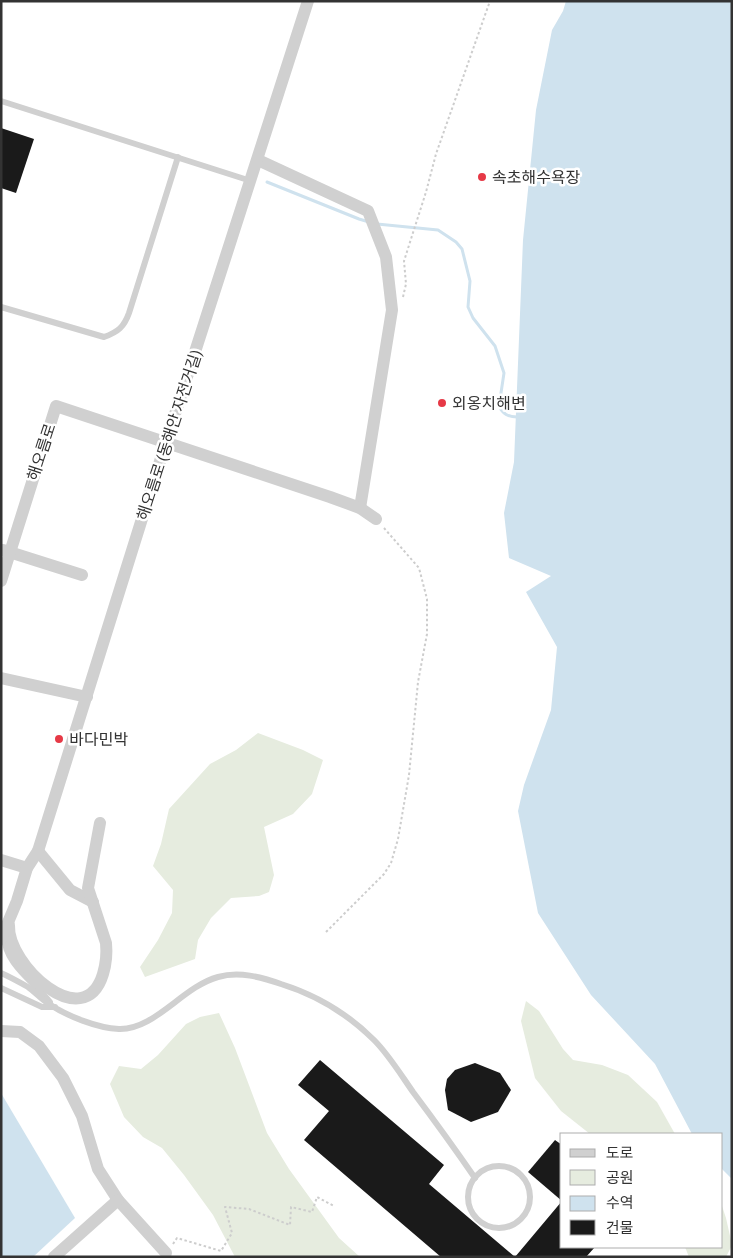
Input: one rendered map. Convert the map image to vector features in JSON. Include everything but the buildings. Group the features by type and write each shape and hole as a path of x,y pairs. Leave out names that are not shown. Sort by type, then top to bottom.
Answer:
{"street":[{"name":"해오름로 (동해안 자전거길)","path":"5,929 27,868 38,850 166,442 308,1"},
{"path":"258,160 368,211 386,257 392,310 360,508"},
{"name":"해오름로","path":"5,551 56,406 166,442"},
{"path":"166,442 360,508 376,519"},
{"path":"1,581 5,551 82,575"},
{"path":"1,678 87,697"},
{"path":"5,929 15,951 31,972 52,992 70,998 85,996 97,987 102,979 107,950 88,888 100,822"},
{"path":"38,850 70,890 92,902"},
{"path":"1,860 27,868"},
{"path":"1,1031 20,1032 39,1046 63,1078 82,1116 98,1170 118,1200 166,1253"},
{"path":"54,1257 118,1200"}],"lane":[{"path":"1,101 251,181"},
{"path":"1,307 104,337 120,330 129,313 178,157"},
{"path":"5,929 4,943 12,959 56,1008"},
{"path":"1,973 27,986 48,1004 56,1008 102,1027 121,1029 140,1026 207,980 225,976 245,975 263,978 295,988 326,1003 345,1015 375,1041 475,1178"},
{"path":"1,988 42,1008 56,1008"},
{"path":"502,1166 512,1168 520,1174 526,1182 530,1197 527,1211 521,1219 503,1228 492,1227 483,1223 475,1216 470,1207 468,1197 470,1187 475,1178 482,1171 502,1166"}],"path":[{"path":"408,247 436,154 490,1"},
{"path":"326,932 384,874 391,863 398,839 409,775 418,682 427,634 427,599 419,568 402,546 376,519"},
{"path":"166,1253 177,1238 221,1251 232,1232 226,1208 249,1209 290,1225 291,1207 312,1212 317,1197 334,1206"}],"green space":[{"path":"258,733 303,750 323,760 312,794 293,814 264,827 274,875 269,892 259,896 231,898 211,918 198,940 195,959 145,977 140,967 158,940 172,913 173,890 153,866 161,844 169,809 210,764 236,750"},
{"path":"526,1001 539,1011 563,1049 573,1060 602,1065 628,1075 657,1102 674,1133 589,1133 561,1111 535,1078 521,1021"},
{"path":"219,1013 235,1048 267,1133 289,1169 339,1238 360,1257 235,1257 213,1215 184,1175 162,1148 143,1137 124,1117 110,1084 119,1066 141,1069 158,1055 186,1024 200,1017"},
{"path":"723,1209 732,1245 726,1257 689,1257 685,1248 723,1248"}],"water":[{"path":"566,1 732,1 732,1179 723,1170 723,1133 691,1133 655,1064 591,995 538,913 518,811 524,785 551,710 557,647 526,592 551,576 509,558 504,513 514,462 523,240 536,110 552,30 563,11"},
{"path":"1,1093 75,1218 33,1257 1,1257"}],"waterway":[{"path":"267,182 369,222"},
{"path":"377,224 438,230 456,242 462,249 470,281 468,307 473,318 495,346 504,373 499,406 506,414 517,417"}],"place":[{"name":"속초해수욕장","path":"482,177"},
{"name":"외옹치해변","path":"442,403"},
{"name":"바다민박","path":"59,739"}]}
